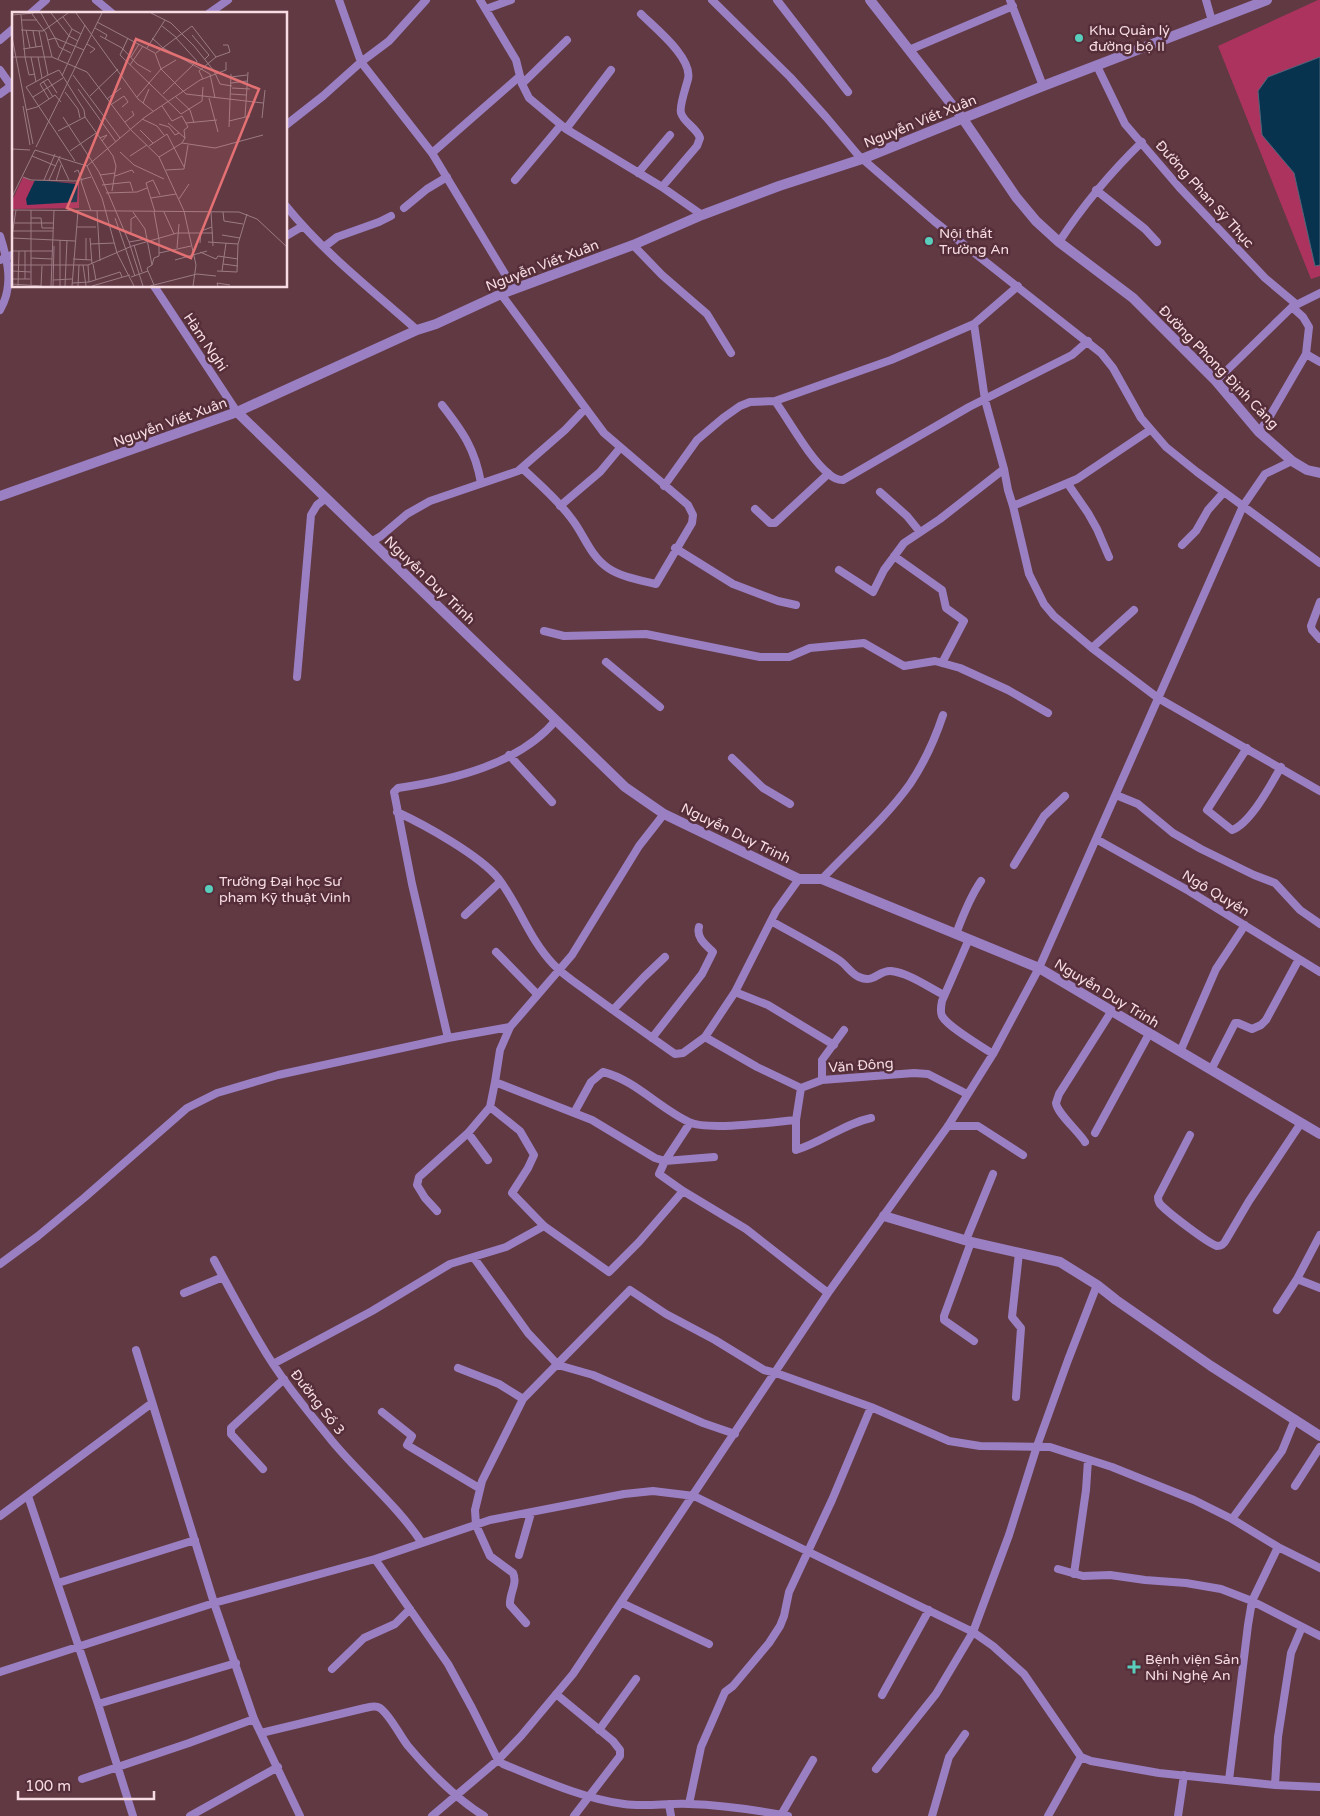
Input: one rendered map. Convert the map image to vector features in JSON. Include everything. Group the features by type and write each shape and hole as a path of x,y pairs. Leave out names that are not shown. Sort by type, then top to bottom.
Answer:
{"street":[{"path":"32,12 46,0"},
{"path":"96,0 111,12"},
{"path":"211,12 228,0"},
{"path":"339,0 360,62 432,153 514,289"},
{"path":"288,123 323,96 360,62 389,41 426,0"},
{"path":"480,0 516,60 521,80 529,98 564,127 662,187 702,215"},
{"path":"486,9 511,0"},
{"path":"712,0 790,77 862,159 934,221 1101,352 1113,368 1141,418 1166,447 1320,563"},
{"path":"777,0 848,92"},
{"name":"Đường Phong Định Cảng","path":"870,0 963,119 1016,197 1036,221 1059,242 1133,298 1216,381 1259,432 1292,461 1307,470 1320,473"},
{"path":"1206,0 1212,20"},
{"name":"Nguyễn Viết Xuân","path":"0,496 237,412 501,294 633,245 702,215 779,186 862,159 1043,86 1267,0"},
{"path":"909,50 1012,3 1043,86"},
{"path":"641,14 668,40 688,66 688,76 680,110 683,117 700,138 697,146 662,187"},
{"path":"0,40 12,30"},
{"path":"432,153 567,40"},
{"name":"Đường Phan Sỹ Thục","path":"1097,66 1125,124 1179,187 1303,317 1309,328 1306,354"},
{"path":"0,70 12,88 0,94"},
{"path":"515,180 564,127 611,70"},
{"path":"638,173 670,135"},
{"path":"1059,242 1096,190 1142,142"},
{"path":"404,208 427,189 447,177"},
{"path":"1096,190 1145,229 1157,242"},
{"path":"288,208 302,226 324,247 417,330"},
{"path":"324,247 337,237 391,216"},
{"path":"288,235 302,226"},
{"path":"0,236 7,257 9,285 0,310"},
{"path":"633,245 662,275 706,314 731,354"},
{"path":"664,486 697,440 723,418 750,402 775,401 891,360 974,324 1018,286"},
{"name":"Hàm Nghi","path":"155,288 237,412"},
{"path":"1216,381 1294,306 1320,293"},
{"path":"501,294 604,433 688,505 692,515 692,523 656,584 611,570 593,553 574,522 522,468"},
{"path":"974,324 985,400 1004,469 1029,574 1037,593 1054,616 1092,648 1158,698 1320,790"},
{"path":"775,401 828,474 837,480 843,480 969,407 1072,355 1088,341"},
{"path":"1259,432 1306,354 1320,362"},
{"path":"442,405 460,428 475,457 481,483"},
{"path":"371,542 419,507 442,496 511,474 522,468 565,430 585,409"},
{"name":"Nguyễn Duy Trinh","path":"237,412 624,787 664,814 799,879 822,879 1039,968 1320,1134"},
{"path":"1013,506 1068,484 1093,470 1150,430"},
{"path":"560,506 594,477 616,455 620,448"},
{"path":"432,1816 498,1760 574,1674 828,1293 948,1126 993,1054 1039,968 1242,506 1266,474 1292,461"},
{"path":"839,570 873,592 884,570 904,542 1004,469"},
{"path":"755,509 770,522 775,523 828,474"},
{"path":"1068,484 1098,529 1109,557"},
{"path":"880,492 907,516 920,532"},
{"path":"1182,545 1196,531 1208,510 1224,492"},
{"path":"297,677 311,514 317,505 326,498"},
{"path":"676,548 733,584 778,601 796,605"},
{"path":"894,556 942,590 946,608 964,621 942,663"},
{"path":"1320,602 1311,626 1320,639"},
{"path":"1092,648 1134,610"},
{"path":"544,631 564,636 646,634 760,657 789,656 810,648 864,643 904,666 935,661 960,668 1008,690 1048,713"},
{"path":"606,662 660,707"},
{"path":"822,879 892,806 910,784 936,734 943,715"},
{"path":"448,1038 394,792 398,788 420,785 470,773 538,739 556,720"},
{"path":"1247,748 1207,810 1232,830 1258,805 1281,767"},
{"path":"509,755 552,802"},
{"path":"732,758 763,788 790,804"},
{"path":"1116,795 1138,804 1173,833 1201,849 1275,883 1300,910 1320,924"},
{"path":"1014,865 1044,816 1065,796"},
{"path":"397,812 422,825 481,862 500,882 536,942 559,971 675,1054 683,1053 705,1037 735,992 776,911 799,879"},
{"path":"437,1211 425,1198 417,1185 418,1177 468,1133 490,1107 500,1050 510,1027 572,955 639,846 664,814"},
{"name":"Ngô Quyền","path":"1096,839 1189,890 1320,972"},
{"path":"956,934 961,918 981,881"},
{"path":"465,915 500,882"},
{"path":"772,921 841,961 849,970 860,977 870,979 884,972 894,972 905,975 944,995"},
{"path":"1180,1052 1216,970 1245,925"},
{"path":"652,1038 702,974 713,952 699,938 698,927"},
{"path":"969,939 944,995 941,1012 943,1018 993,1054"},
{"path":"496,952 537,994"},
{"path":"614,1010 665,957"},
{"path":"1211,1070 1235,1023 1252,1029 1261,1025 1266,1020 1298,959"},
{"path":"735,992 768,1005 834,1045"},
{"path":"1085,1142 1072,1124 1059,1112 1056,1103 1059,1094 1111,1012"},
{"path":"0,1264 84,1198 187,1108 217,1093 278,1075 448,1038 510,1027"},
{"path":"822,1080 822,1060 844,1030"},
{"path":"1095,1133 1149,1034"},
{"path":"705,1037 757,1067 801,1088 796,1120 796,1150 807,1147 856,1121 871,1118"},
{"path":"574,1113 591,1082 603,1072 626,1082 690,1123 722,1125 796,1120"},
{"name":"Văn Đông","path":"801,1088 822,1080 928,1074 967,1094"},
{"path":"495,1082 606,1127 646,1153 665,1161 714,1157"},
{"path":"490,1107 520,1131 534,1155 512,1193 544,1226 609,1272 639,1242 683,1191"},
{"path":"690,1123 665,1161 659,1174 683,1191 746,1229 828,1293"},
{"path":"1190,1135 1158,1197 1158,1202 1201,1236 1220,1246 1223,1245 1249,1201 1301,1123"},
{"path":"948,1126 978,1126 1023,1155"},
{"path":"468,1133 488,1160"},
{"path":"974,1341 944,1320 944,1316 968,1241 993,1174"},
{"path":"884,1216 968,1241 1060,1262 1097,1285 1177,1343 1320,1436"},
{"path":"273,1364 372,1311 450,1264 474,1258 506,1246 544,1226"},
{"path":"1278,1310 1320,1235"},
{"path":"1016,1396 1021,1328 1012,1317 1019,1253"},
{"path":"474,1258 528,1332 558,1365 593,1375 703,1423 735,1434"},
{"name":"Đường Số 3","path":"214,1260 259,1343 284,1379 354,1467 404,1518 422,1543"},
{"path":"184,1293 223,1277"},
{"path":"1297,1279 1320,1288"},
{"path":"876,1769 936,1694 973,1632 1097,1285"},
{"path":"526,1623 510,1605 510,1595 515,1582 514,1573 490,1556 476,1525 475,1510 479,1488 524,1399 630,1290 666,1314 715,1340 764,1370 871,1407 949,1441 964,1444 1050,1447 1153,1483 1194,1500 1232,1519 1278,1547 1320,1568"},
{"path":"136,1350 214,1603 254,1719 300,1816"},
{"path":"458,1368 499,1384 524,1399"},
{"path":"264,1469 231,1434 231,1428 284,1379"},
{"path":"0,1516 152,1403"},
{"path":"689,1804 701,1747 725,1692 775,1634 784,1616 789,1592 832,1500 871,1407"},
{"path":"382,1412 412,1436 408,1445 479,1488"},
{"path":"1232,1519 1282,1451 1295,1419"},
{"path":"1296,1486 1320,1447"},
{"path":"1074,1574 1086,1490 1088,1460"},
{"path":"0,1672 214,1603 375,1559 476,1525 506,1517 624,1494 653,1491 694,1496 973,1632 993,1646 1024,1674 1081,1757 1158,1773 1275,1785 1320,1787"},
{"path":"28,1496 98,1704 133,1816"},
{"path":"519,1555 531,1513"},
{"path":"58,1584 195,1540"},
{"path":"1229,1780 1252,1602 1278,1547"},
{"path":"375,1559 448,1664 498,1760 503,1764 588,1796 623,1804 689,1804 785,1815 813,1760"},
{"path":"1058,1569 1082,1576 1110,1575 1186,1583 1221,1589 1252,1602 1320,1636"},
{"path":"622,1603 709,1644"},
{"path":"332,1670 364,1638 395,1624 410,1609"},
{"path":"882,1695 929,1610"},
{"path":"1275,1785 1278,1737 1291,1653 1302,1627"},
{"path":"98,1704 236,1663"},
{"path":"599,1730 636,1679"},
{"path":"556,1694 618,1746 620,1750 620,1756 612,1769 588,1796 574,1816"},
{"path":"261,1733 374,1706 380,1708 408,1746 456,1797 484,1816"},
{"path":"82,1779 254,1719"},
{"path":"932,1816 949,1757 965,1734"},
{"path":"1048,1816 1081,1757"},
{"path":"190,1816 278,1768"},
{"path":"1178,1816 1184,1775"},
{"path":"669,1804 671,1816"}],"shaded area":[{"path":"1320,0 1320,276 1311,279 1218,46"}],"water":[{"path":"1320,57 1320,265 1315,266 1294,173 1262,135 1258,91 1268,77"}],"place":[{"name":"Khu Quản lý đường bộ II","path":"1079,38"},
{"name":"Nội thất Trường An","path":"929,241"},
{"name":"Trường Đại học Sư phạm Kỹ thuật Vinh","path":"209,889"},
{"name":"Bệnh viện Sản Nhi Nghệ An","path":"1134,1667"}]}
